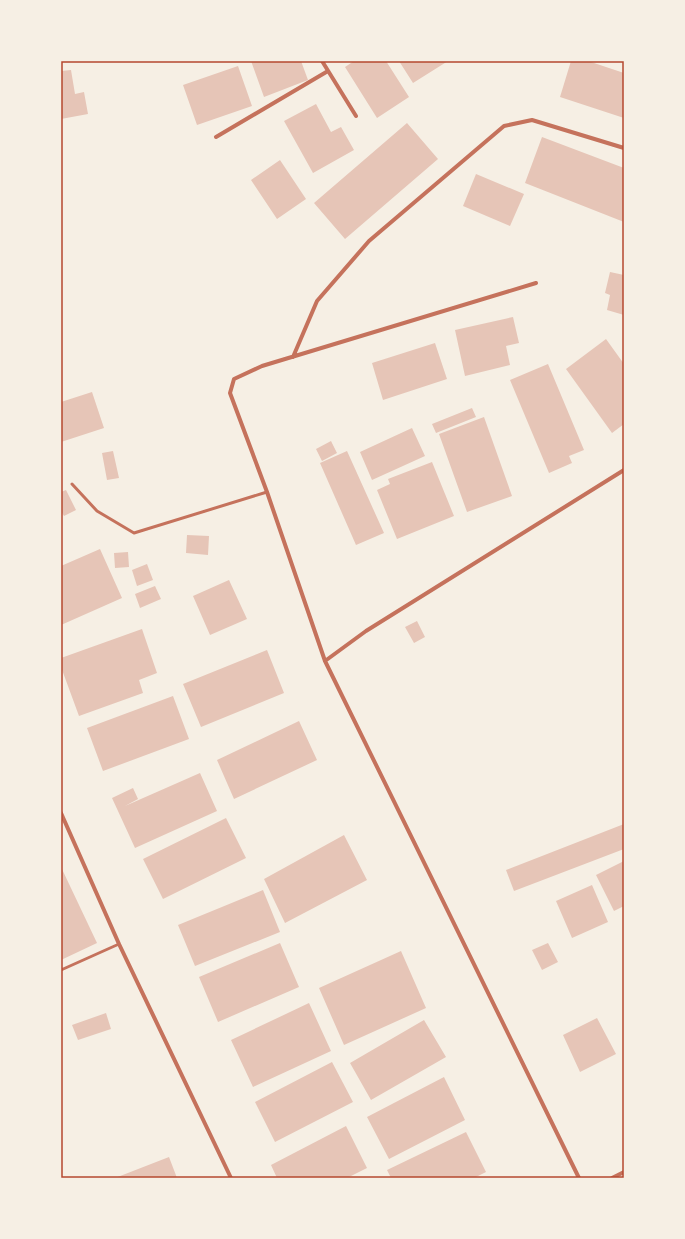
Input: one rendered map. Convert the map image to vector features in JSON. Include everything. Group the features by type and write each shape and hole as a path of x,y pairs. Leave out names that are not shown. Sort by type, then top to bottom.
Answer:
{"street":[{"path":"322,61 356,116"},
{"path":"216,137 328,71"},
{"path":"293,356 317,301 369,241 504,126 532,120 624,148"},
{"path":"536,283 262,366 234,379 230,393 267,492 324,661 580,1178"},
{"path":"324,661 366,631 624,470"},
{"path":"61,813 119,944 231,1178"},
{"path":"612,1178 624,1172"}],"lane":[{"path":"72,484 97,511 134,533 267,492"},
{"path":"61,970 119,944"}],"building":[{"path":"251,61 301,61 308,80 264,97"},
{"path":"354,61 386,61 409,97 377,118 345,67"},
{"path":"399,61 448,61 413,83"},
{"path":"571,61 588,61 624,73 624,118 560,97"},
{"path":"238,66 252,106 197,125 183,85"},
{"path":"71,70 75,94 84,92 88,114 61,119 61,71"},
{"path":"316,104 331,132 341,127 354,150 313,173 284,121"},
{"path":"407,123 438,159 345,239 314,203"},
{"path":"542,137 624,168 624,222 525,183"},
{"path":"280,160 306,199 277,219 251,180"},
{"path":"476,174 524,194 510,226 463,206"},
{"path":"610,272 624,275 624,315 607,310 610,295 605,293"},
{"path":"513,317 519,343 506,346 510,365 465,376 455,330"},
{"path":"606,339 624,364 624,424 612,433 566,369"},
{"path":"435,343 447,379 383,400 372,363"},
{"path":"548,364 584,450 569,456 572,463 549,473 510,380"},
{"path":"92,392 104,428 61,442 61,402"},
{"path":"472,408 476,417 436,433 432,424"},
{"path":"484,417 512,496 467,512 439,434"},
{"path":"412,428 425,456 372,480 360,452"},
{"path":"331,441 337,453 322,461 316,449"},
{"path":"113,451 119,478 107,480 102,453"},
{"path":"347,451 384,533 356,545 320,463"},
{"path":"432,462 454,516 397,539 377,490 390,484 388,479"},
{"path":"66,490 76,510 64,516 61,511 61,492"},
{"path":"187,535 209,536 208,555 186,553"},
{"path":"100,549 122,598 61,625 61,566"},
{"path":"128,552 129,567 115,568 114,553"},
{"path":"147,564 153,580 137,586 132,570"},
{"path":"229,580 247,619 210,635 193,596"},
{"path":"155,586 161,599 140,608 135,594"},
{"path":"417,621 425,637 414,643 405,627"},
{"path":"142,629 157,673 139,680 143,693 79,716 61,667 61,658"},
{"path":"267,650 284,693 201,727 183,684"},
{"path":"173,696 189,739 103,771 87,728"},
{"path":"299,721 317,760 234,799 217,760"},
{"path":"200,773 217,811 135,848 112,798 133,788 138,799 125,806"},
{"path":"226,818 246,858 163,899 143,859"},
{"path":"624,824 624,849 514,891 506,870"},
{"path":"344,835 367,880 285,923 264,879"},
{"path":"624,861 624,906 614,911 596,875"},
{"path":"61,867 97,943 61,960"},
{"path":"592,885 608,922 572,938 556,901"},
{"path":"263,890 280,932 195,966 178,925"},
{"path":"280,943 299,987 218,1022 199,977"},
{"path":"548,943 558,962 542,970 532,950"},
{"path":"401,951 426,1008 344,1045 319,988"},
{"path":"309,1003 331,1051 253,1087 231,1040"},
{"path":"106,1013 111,1029 78,1040 72,1025"},
{"path":"597,1018 616,1054 580,1072 563,1035"},
{"path":"424,1020 446,1057 371,1100 350,1063"},
{"path":"332,1062 353,1102 275,1142 255,1102"},
{"path":"444,1077 465,1120 389,1159 367,1117"},
{"path":"346,1126 367,1168 347,1178 277,1178 271,1165"},
{"path":"466,1132 486,1172 474,1178 391,1178 387,1170"},
{"path":"169,1157 177,1178 115,1178"}]}
